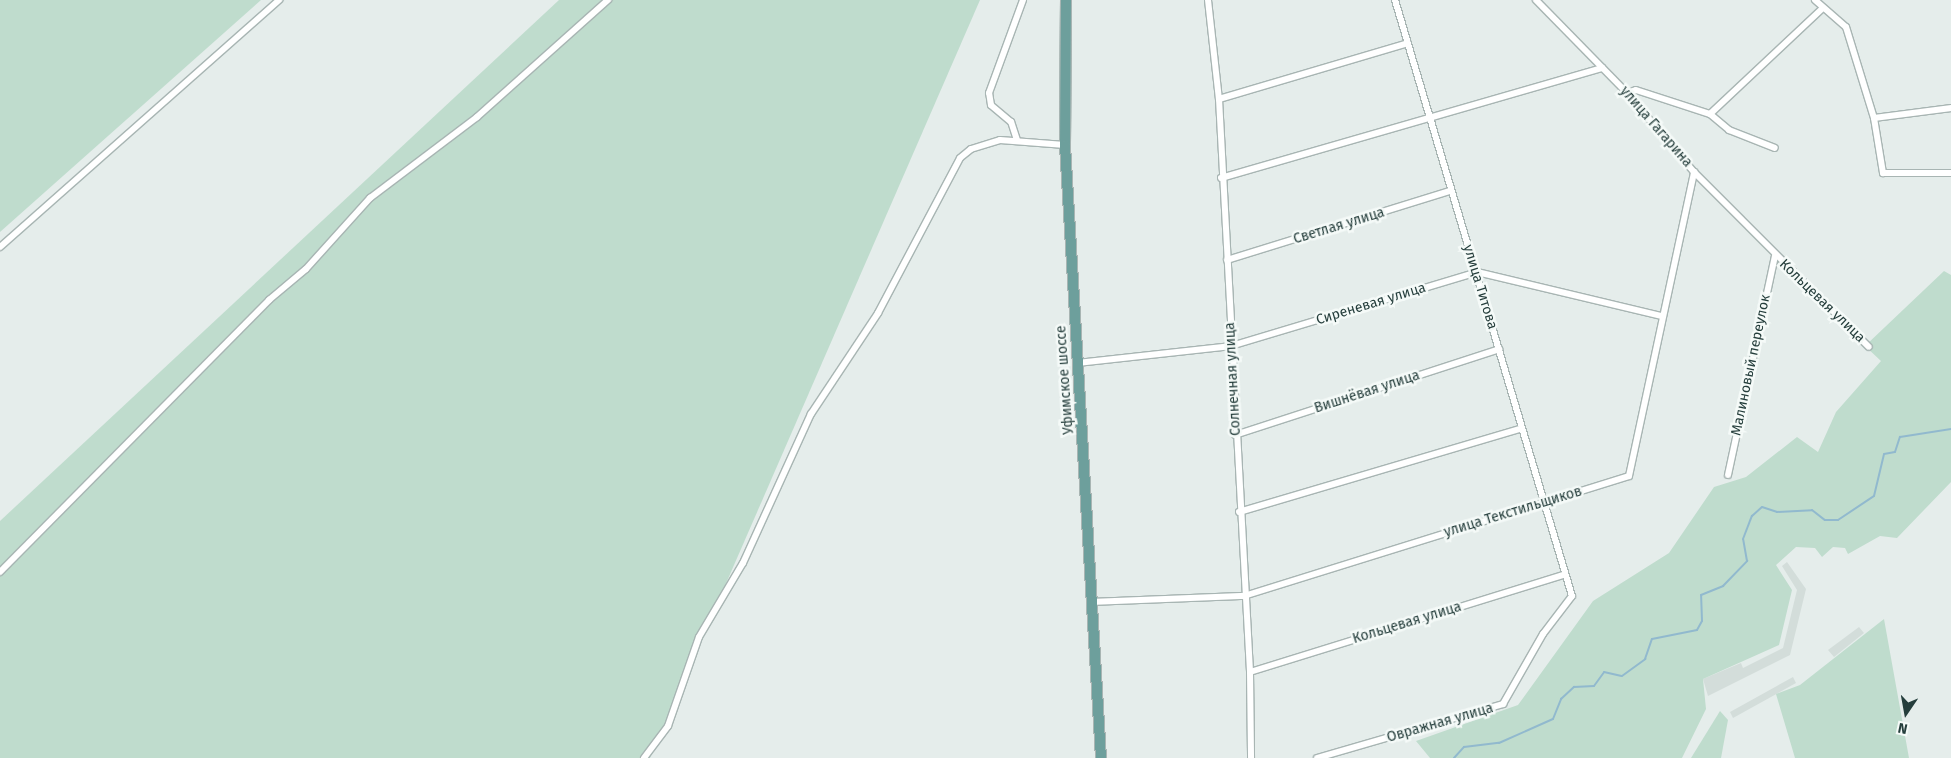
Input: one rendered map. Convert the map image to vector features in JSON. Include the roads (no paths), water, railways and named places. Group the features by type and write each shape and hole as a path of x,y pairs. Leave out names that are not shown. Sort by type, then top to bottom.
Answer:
{"main road":[{"name":"Уфимское шоссе","path":"1066,0 1065,145 1101,758"}],"street":[{"path":"0,247 279,0"},
{"path":"0,572 269,300 306,269 370,198 477,117 608,0"},
{"path":"1017,140 1011,122 991,105 989,93 1023,0"},
{"name":"Солнечная улица","path":"1208,0 1220,99 1221,178 1227,260 1239,512 1250,672 1251,758"},
{"name":"улица Титова","path":"1395,0 1432,119 1450,191 1477,272 1520,430 1545,502 1564,575"},
{"name":"улица Гагарина","path":"1536,0 1628,93 1694,172 1723,195 1775,255"},
{"path":"1815,0 1846,27 1874,118 1883,173 1951,173"},
{"path":"1710,114 1823,8"},
{"path":"1220,99 1408,43"},
{"path":"1221,178 1432,119 1602,68"},
{"path":"1628,93 1636,90 1710,114 1729,130 1775,148"},
{"path":"1874,118 1951,108"},
{"path":"644,758 668,726 699,637 743,563 811,414 878,313 941,189 971,149 1017,140 1065,145"},
{"name":"улица Текстильщиков","path":"1093,602 1244,596 1629,476 1661,316 1694,172"},
{"name":"Светлая улица","path":"1227,260 1450,191"},
{"name":"Кольцевая улица","path":"1775,255 1869,347"},
{"name":"Малиновый переулок","path":"1728,475 1775,255"},
{"path":"1477,272 1661,316"},
{"name":"Сиреневая улица","path":"1078,362 1231,346 1477,272"},
{"name":"Вишнёвая улица","path":"1235,434 1499,349"},
{"path":"1239,512 1520,430"},
{"name":"Кольцевая улица","path":"1250,672 1564,575"},
{"name":"Овражная улица","path":"1317,758 1503,704 1543,634 1572,596 1564,575"}],"waterway":[{"path":"1454,758 1464,747 1499,743 1553,719 1561,699 1574,687 1594,686 1604,672 1622,676 1645,659 1652,639 1697,630 1702,621 1701,595 1723,586 1747,561 1743,539 1752,516 1762,507 1777,512 1812,510 1825,520 1838,520 1874,496 1884,454 1895,452 1900,437 1951,429"}]}
